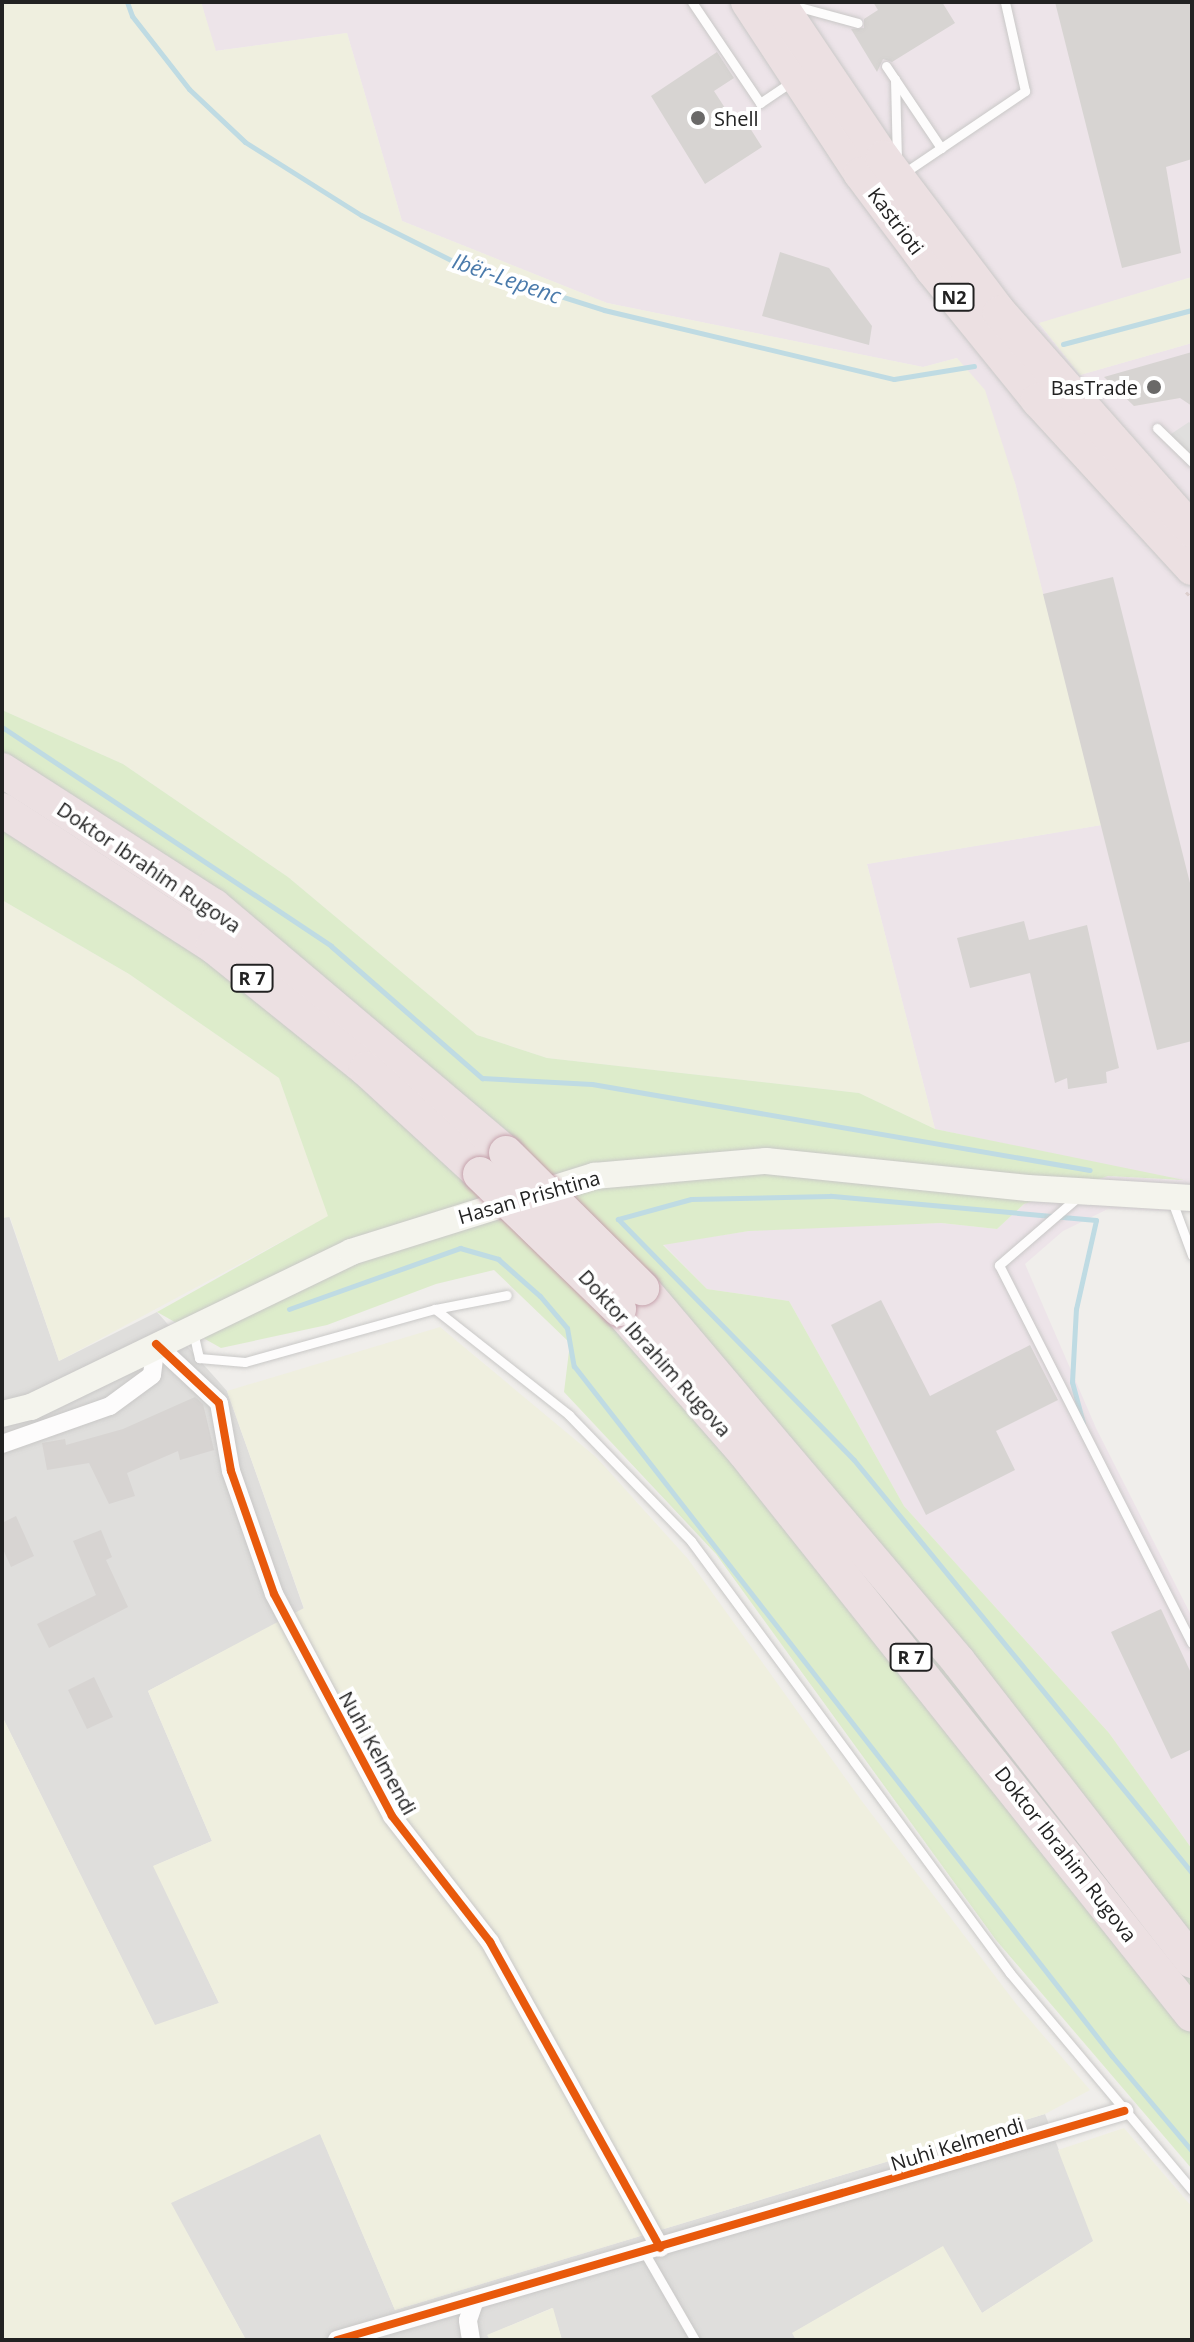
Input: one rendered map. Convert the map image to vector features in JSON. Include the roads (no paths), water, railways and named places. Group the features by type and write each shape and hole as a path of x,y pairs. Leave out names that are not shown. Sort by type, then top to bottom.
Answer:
{"highway":[{"name":"Kastrioti","path":"748,2 797,79 979,329 1095,466 1192,568"},
{"name":"Kastrioti","path":"779,2 897,178 1058,383 1192,530"},
{"name":"Doktor Ibrahim Rugova","path":"2,770 214,906 493,1163 630,1298 959,1662 1192,1961"},
{"name":"Doktor Ibrahim Rugova","path":"2,810 213,946 366,1069 493,1163"},
{"name":"Doktor Ibrahim Rugova","path":"630,1298 754,1464 1192,2015"}],"main road":[{"name":"Hasan Prishtina","path":"2,1414 31,1407 351,1252 594,1176 766,1161 1182,1198"}],"street":[{"name":"Nuhi Kelmendi","path":"156,1344 219,1403 231,1471 274,1594 392,1816 490,1942 652,2250"},
{"path":"2,1444 110,1406 152,1375 156,1344"},
{"name":"Nuhi Kelmendi","path":"337,2340 1124,2111"},
{"path":"471,2340 468,2320 475,2300"}],"lane":[{"path":"692,2 760,103 797,79"},
{"path":"779,2 858,23"},
{"path":"897,178 1025,91 1005,2"},
{"path":"886,66 941,148"},
{"path":"895,79 897,178"},
{"path":"1157,428 1192,462"},
{"path":"1084,1191 999,1265 1192,1643"},
{"path":"1182,1198 1192,1255"},
{"path":"191,1327 199,1358 245,1362 435,1309 507,1295"},
{"path":"435,1309 569,1415 691,1541 1010,1973 1192,2190"},
{"path":"652,2250 695,2340"}],"waterway":[{"name":"Ibër-Lepenc","path":"127,2 132,16 189,89 245,142 361,215 459,264 604,310 894,379 974,366"},
{"name":"Ibër-Lepenc","path":"1063,344 1192,310"},
{"path":"2,727 331,946 482,1078 592,1084 1090,1170"},
{"path":"1083,1423 1072,1382 1076,1309 1096,1220 830,1196 691,1199 618,1219 854,1460 1192,1873"},
{"path":"289,1309 460,1248 498,1259 540,1296 567,1328 574,1366 1112,2056 1192,2151"}],"place":[{"name":"Shell","path":"698,118"},
{"name":"BasTrade","path":"1154,387"}]}
